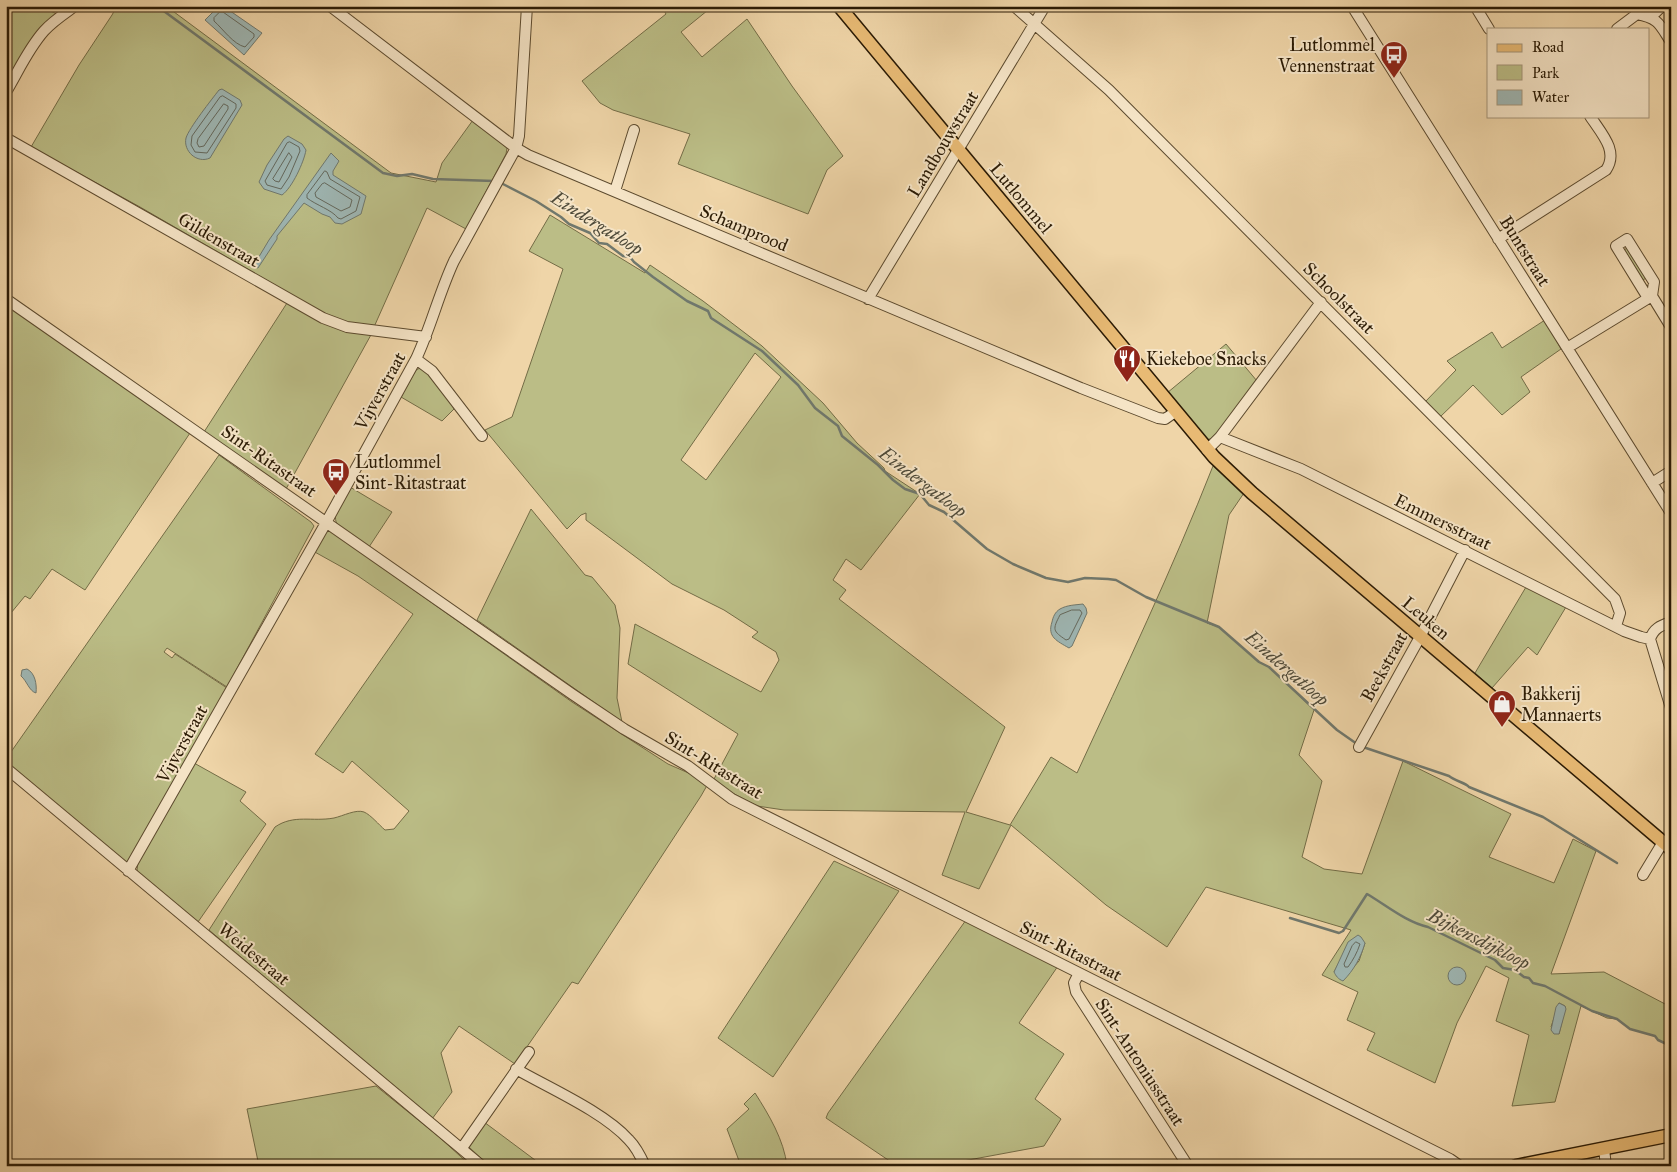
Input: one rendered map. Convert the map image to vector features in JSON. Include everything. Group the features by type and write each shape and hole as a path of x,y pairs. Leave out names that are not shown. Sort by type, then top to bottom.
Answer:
{"main road":[{"name":"Lutlommel","path":"839,6 1175,412"},
{"name":"Leuken","path":"1175,412 1207,450 1252,493 1667,846"},
{"path":"1516,1166 1671,1135"}],"street":[{"path":"6,92 44,31 75,6"},
{"name":"Schamprood","path":"330,6 528,156 1036,370 1158,418 1166,419 1175,412"},
{"name":"Vijverstraat","path":"128,871 327,521 416,359 426,337 446,276 462,243 516,148 519,136 527,6"},
{"name":"Schoolstraat","path":"1014,6 1109,90 1615,599 1620,613 1616,626"},
{"name":"Landbouwstraat","path":"868,299 1045,6"},
{"name":"Buntstraat","path":"1352,6 1671,514"},
{"path":"1475,6 1488,28"},
{"path":"1652,17 1662,6"},
{"path":"1617,28 1635,10 1652,17 1660,25 1671,42"},
{"path":"1498,239 1606,170 1610,164 1611,152 1591,118"},
{"path":"615,192 634,130"},
{"name":"Gildenstraat","path":"6,138 323,318 347,327 426,337"},
{"path":"1567,348 1650,297 1654,282 1627,239 1616,246 1650,297 1671,327"},
{"name":"Sint-Ritastraat","path":"6,299 327,521 572,694 624,729 688,766 732,799 1441,1154 1460,1166"},
{"path":"1207,450 1220,437 1321,302"},
{"path":"416,359 432,371 482,436"},
{"name":"Emmersstraat","path":"1220,437 1301,469 1616,626 1641,638 1650,639"},
{"path":"1652,483 1671,471"},
{"name":"Beekstraat","path":"1359,746 1420,637 1464,550"},
{"path":"1671,622 1657,627 1650,639 1671,708"},
{"name":"Weidestraat","path":"6,768 482,1166"},
{"name":"Leuken","path":"1643,875 1667,846"},
{"name":"Sint-Antoniusstraat","path":"1079,973 1074,983 1076,992 1188,1166"},
{"path":"462,1148 529,1052"},
{"path":"516,1069 598,1114 616,1127 630,1140 645,1166"},
{"path":"1604,1149 1606,1166"}],"green space":[{"path":"6,6 39,6 57,14 6,82"},
{"path":"117,6 166,6 391,173 436,182 442,163 473,120 507,148 506,154 466,229 427,208 374,327 337,321 140,207 31,147 79,65"},
{"path":"617,6 713,6 681,32 702,57 747,19 792,86 843,156 827,170 808,214 678,164 690,134 613,110 600,103 582,81 666,14 663,9"},
{"path":"550,215 645,273 650,265 703,301 762,346 823,403 857,443 885,471 920,494 861,570 846,559 833,580 846,590 839,599 1005,727 966,812 1010,825 1051,757 1077,773 1164,582 1213,466 1244,493 1229,515 1207,623 1219,627 1259,662 1269,667 1314,710 1299,755 1322,781 1302,857 1324,869 1362,874 1403,761 1511,814 1489,857 1554,883 1573,839 1596,851 1551,974 1604,972 1667,1005 1671,996 1671,1046 1658,1040 1655,1036 1630,1029 1617,1019 1607,1018 1581,1006 1555,1102 1512,1106 1529,1035 1496,1021 1509,978 1486,966 1457,1023 1435,1083 1367,1050 1375,1033 1347,1020 1358,992 1322,975 1351,930 1206,887 1167,947 1106,905 1011,825 979,889 942,875 965,812 784,810 757,806 725,789 714,779 738,734 628,664 635,624 761,692 779,660 776,652 752,637 758,632 724,610 672,584 586,520 586,513 581,515 567,529 485,430 512,417 563,269 529,251","holes":["755,353 781,377 706,480 681,460","1365,943 1359,961 1351,970 1334,972 1342,957","1559,1003 1565,1006 1559,1034 1551,1027"]},
{"path":"1627,248 1646,278 1643,280 1624,250"},
{"path":"287,303 372,333 286,489 204,432"},
{"path":"6,304 190,433 85,590 52,569 30,599 25,596 6,619"},
{"path":"1545,320 1561,349 1521,377 1530,392 1502,415 1473,385 1439,418 1424,403 1456,370 1447,361 1492,332 1502,348"},
{"path":"1226,344 1257,381 1217,434 1213,438 1206,440 1167,393"},
{"path":"422,367 450,401 454,409 442,421 401,397 416,370"},
{"path":"219,455 314,526 227,687 167,648 164,652 172,658 175,654 227,688 127,864 6,764 6,759"},
{"path":"350,487 392,512 369,547 337,524 337,510"},
{"path":"531,509 585,575 592,577 615,605 620,628 617,698 622,722 477,620"},
{"path":"329,530 572,702 668,764 709,782 578,984 572,982 515,1064 459,1026 441,1053 452,1092 432,1119 209,930 275,827 296,819 326,819 361,811 369,815 385,830 394,829 409,811 352,761 343,773 315,754 413,614 358,576 313,551 326,531"},
{"path":"1526,587 1566,607 1537,655 1528,647 1492,688 1475,673"},
{"path":"194,763 246,792 240,801 266,824 198,922 137,871 138,861"},
{"path":"834,861 899,891 773,1077 718,1038"},
{"path":"966,920 1058,966 1019,1023 1064,1054 1035,1099 1061,1119 1044,1146 936,1166 897,1166 826,1118"},
{"path":"376,1086 438,1136 471,1166 259,1166 247,1109"},
{"path":"755,1093 779,1137 787,1166 741,1166 727,1129 749,1109 744,1104"},
{"path":"484,1122 543,1166 489,1166 469,1147"}],"water":[{"path":"219,6 223,6 262,33 244,55 205,20"},
{"path":"222,89 240,100 242,105 210,158 196,158 189,152 186,138 201,114 219,90"},
{"path":"288,136 302,144 306,150 297,174 290,187 282,195 264,189 259,182 267,165"},
{"path":"331,153 339,161 333,171 333,175 366,196 361,214 342,224 335,223 330,217 304,203 277,236 277,239 258,268 255,267 254,265 269,240"},
{"path":"1083,604 1087,613 1072,646 1069,648 1057,641 1052,635 1053,618 1060,609 1071,605"},
{"path":"27,669 35,679 36,693 21,676 22,670"},
{"path":"1358,935 1365,943 1354,968 1343,981 1334,972 1348,942"},
{"path":"1457,967 1463,970 1466,976 1463,982 1457,985 1451,982 1448,976 1451,970"},
{"path":"1559,1003 1565,1006 1566,1009 1559,1034 1554,1034 1551,1030 1556,1007"}],"waterway":[{"path":"157,6 383,173 397,176 412,174 433,179 494,181"},
{"name":"Eindergatloop","path":"501,183 536,201 569,224 590,233 599,243 607,244 623,256 630,257 653,277 687,301 708,311 711,318 762,351 798,385 815,408 838,426 842,436 878,465 893,480 905,489 920,494 929,505 944,512 987,549 1013,564 1046,578 1068,582 1085,578 1116,580 1146,597 1219,627 1259,662 1269,667 1337,730 1357,744"},
{"name":"Eindergatloop","path":"1363,747 1449,776 1469,787 1543,817 1617,863"},
{"name":"Bijkensdijkloop","path":"1290,918 1339,933 1343,931 1367,894 1404,917 1495,960 1503,968 1515,970 1524,977 1529,978 1533,983 1545,986 1592,1011 1617,1019 1630,1029 1655,1036 1658,1040 1671,1046"}],"place":[{"name":"Lutlommel Vennenstraat","path":"1394,79"},
{"name":"Kiekeboe Snacks","path":"1127,383"},
{"name":"Lutlommel Sint-Ritastraat","path":"336,496"},
{"name":"Bakkerij Mannaerts","path":"1502,728"}]}
